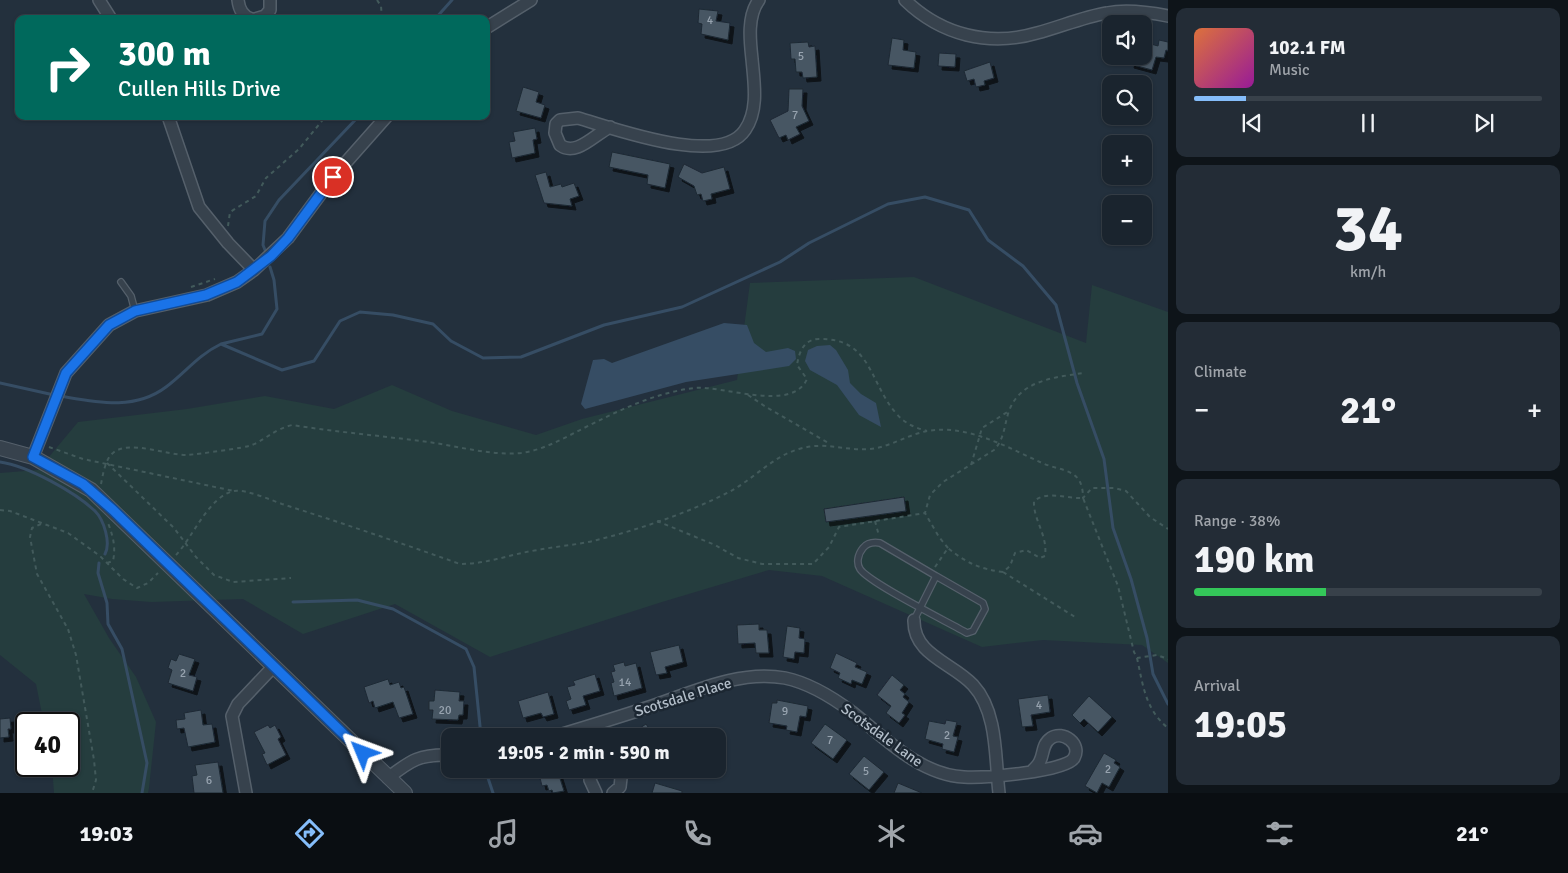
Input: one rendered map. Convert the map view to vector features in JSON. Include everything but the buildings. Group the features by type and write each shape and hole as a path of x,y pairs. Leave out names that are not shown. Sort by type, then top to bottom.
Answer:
{"street":[{"path":"99,0 108,15"},
{"path":"238,0 245,15"},
{"path":"267,15 270,10 270,0"},
{"path":"490,26 531,0"},
{"path":"610,127 685,146 700,147 728,143 744,132 751,119 754,102 750,31 759,0"},
{"path":"906,0 929,19 946,28 971,36 989,39 1035,34 1107,13 1128,11 1168,16"},
{"path":"169,120 199,207 228,243 254,270"},
{"path":"33,457 66,373 109,325 135,311 206,295 237,282 254,270 288,238 333,177 383,120"},
{"path":"0,448 33,457 74,479 101,499 405,793"},
{"path":"914,620 916,637 925,649 965,677 980,694 988,710 999,793"},
{"path":"246,793 232,716 238,704 274,666"},
{"name":"Scotsdale Lane","path":"753,677 785,678 816,689 844,706 899,750 938,772 962,777 997,776 1033,770"},
{"name":"Scotsdale Place","path":"600,728 714,685 753,677"},
{"path":"388,778 412,760 423,756 441,755"},
{"path":"591,778 596,793"},
{"path":"613,793 620,787 621,778"}],"lane":[{"path":"121,282 131,296 135,311"},
{"path":"873,542 880,543 934,574 984,603 985,609 973,631 967,632 866,576 859,567 858,558 861,549 873,542"},
{"path":"914,620 934,574"}],"path":[{"path":"377,0 381,6 382,15"},
{"path":"231,233 228,218 230,212 256,196 266,178 300,149 323,120"},
{"path":"186,288 222,276"},
{"path":"101,499 101,485 107,463 112,453 122,448 135,447 187,455 251,446 277,429 292,425 465,448 520,453 543,448 635,403 695,388 778,396 794,393 804,388 808,380 797,365 799,352 805,344 815,339 828,339 856,349 865,358 894,411 906,423 929,431 978,436 1045,464 1064,469 1076,476 1083,486 1083,498 1118,586 1143,684 1154,715 1168,728"},
{"path":"1075,617 1003,572 983,569 965,562 948,548 926,513 930,495 943,482 994,450 1000,444 1009,411 1020,392 1033,384 1061,376 1084,373"},
{"path":"748,394 766,407 832,445"},
{"path":"971,465 978,436 982,428 1009,411"},
{"path":"45,444 51,449 64,454 253,494 460,564 503,559 536,550 597,540 657,521 726,494 796,449 817,444 855,449 872,449 929,431"},
{"path":"107,463 174,528 186,545 214,575 234,582 291,578"},
{"path":"1083,498 1092,488 1114,488 1126,491 1150,517 1168,530"},
{"path":"172,558 186,545 217,501 235,491"},
{"path":"1003,572 1010,566 1015,553 1026,550 1040,558 1045,556 1045,538 1034,508 1034,501 1039,496 1083,498"},
{"path":"0,510 10,510 41,524 53,526 68,533 108,564 123,579 137,588 148,583 158,573"},
{"path":"657,521 715,545 738,558 762,564 813,564 829,548 839,527 926,513"},
{"path":"107,521 114,538 115,552 113,561 108,564"},
{"path":"875,521 880,543"},
{"path":"41,524 32,528 30,537 37,574 68,629 76,655 94,760 96,780 92,793"},
{"path":"934,574 948,548"},
{"path":"1137,658 1157,655 1168,659"}],"green space":[{"path":"914,277 1086,343 1092,285 1168,312 1168,663 1142,645 1043,640 982,647 822,576 769,570 490,657 395,604 303,634 243,599 151,602 112,599 84,594 109,638 136,677 156,722 149,788 148,793 54,793 53,777 80,777 80,712 42,712 36,684 0,655 0,473 38,470 78,422 187,409 265,396 334,409 392,385 452,411 536,435 582,419 737,380 750,283"}],"water":[{"path":"724,323 747,325 754,343 766,352 788,348 795,351 796,359 789,366 686,382 585,409 581,404 593,360 604,359 612,363"},
{"path":"830,345 836,350 848,370 850,383 861,394 876,403 881,427 859,415 837,385 810,370 805,361 808,350 817,346"}],"waterway":[{"path":"439,15 452,0"},
{"path":"265,250 263,245 265,221 279,200 355,120"},
{"path":"60,396 114,403 128,402 154,395 173,382 198,359 221,344 282,370 314,361 340,321 360,312 393,315 433,324 451,341 483,358 521,357 604,325 682,307 780,262 809,243 888,204 925,197 969,210 988,240 1023,266 1056,305 1077,383 1104,459 1113,528 1131,579 1147,638 1153,674 1168,704"},
{"path":"221,344 262,334 277,309 274,280 270,267"},
{"path":"0,383 54,395"},
{"path":"0,462 37,474 64,488 95,511 106,532 107,549 105,554"},
{"path":"99,563 98,573 107,603 108,624 122,649 147,763 142,793"},
{"path":"293,602 357,600 393,609 466,649 474,667 480,728"},
{"path":"488,778 493,793"}],"route":[{"path":"333,177 288,238 271,256 237,282 206,295 135,311 109,325 66,373 33,457 91,490 363,753"}]}
